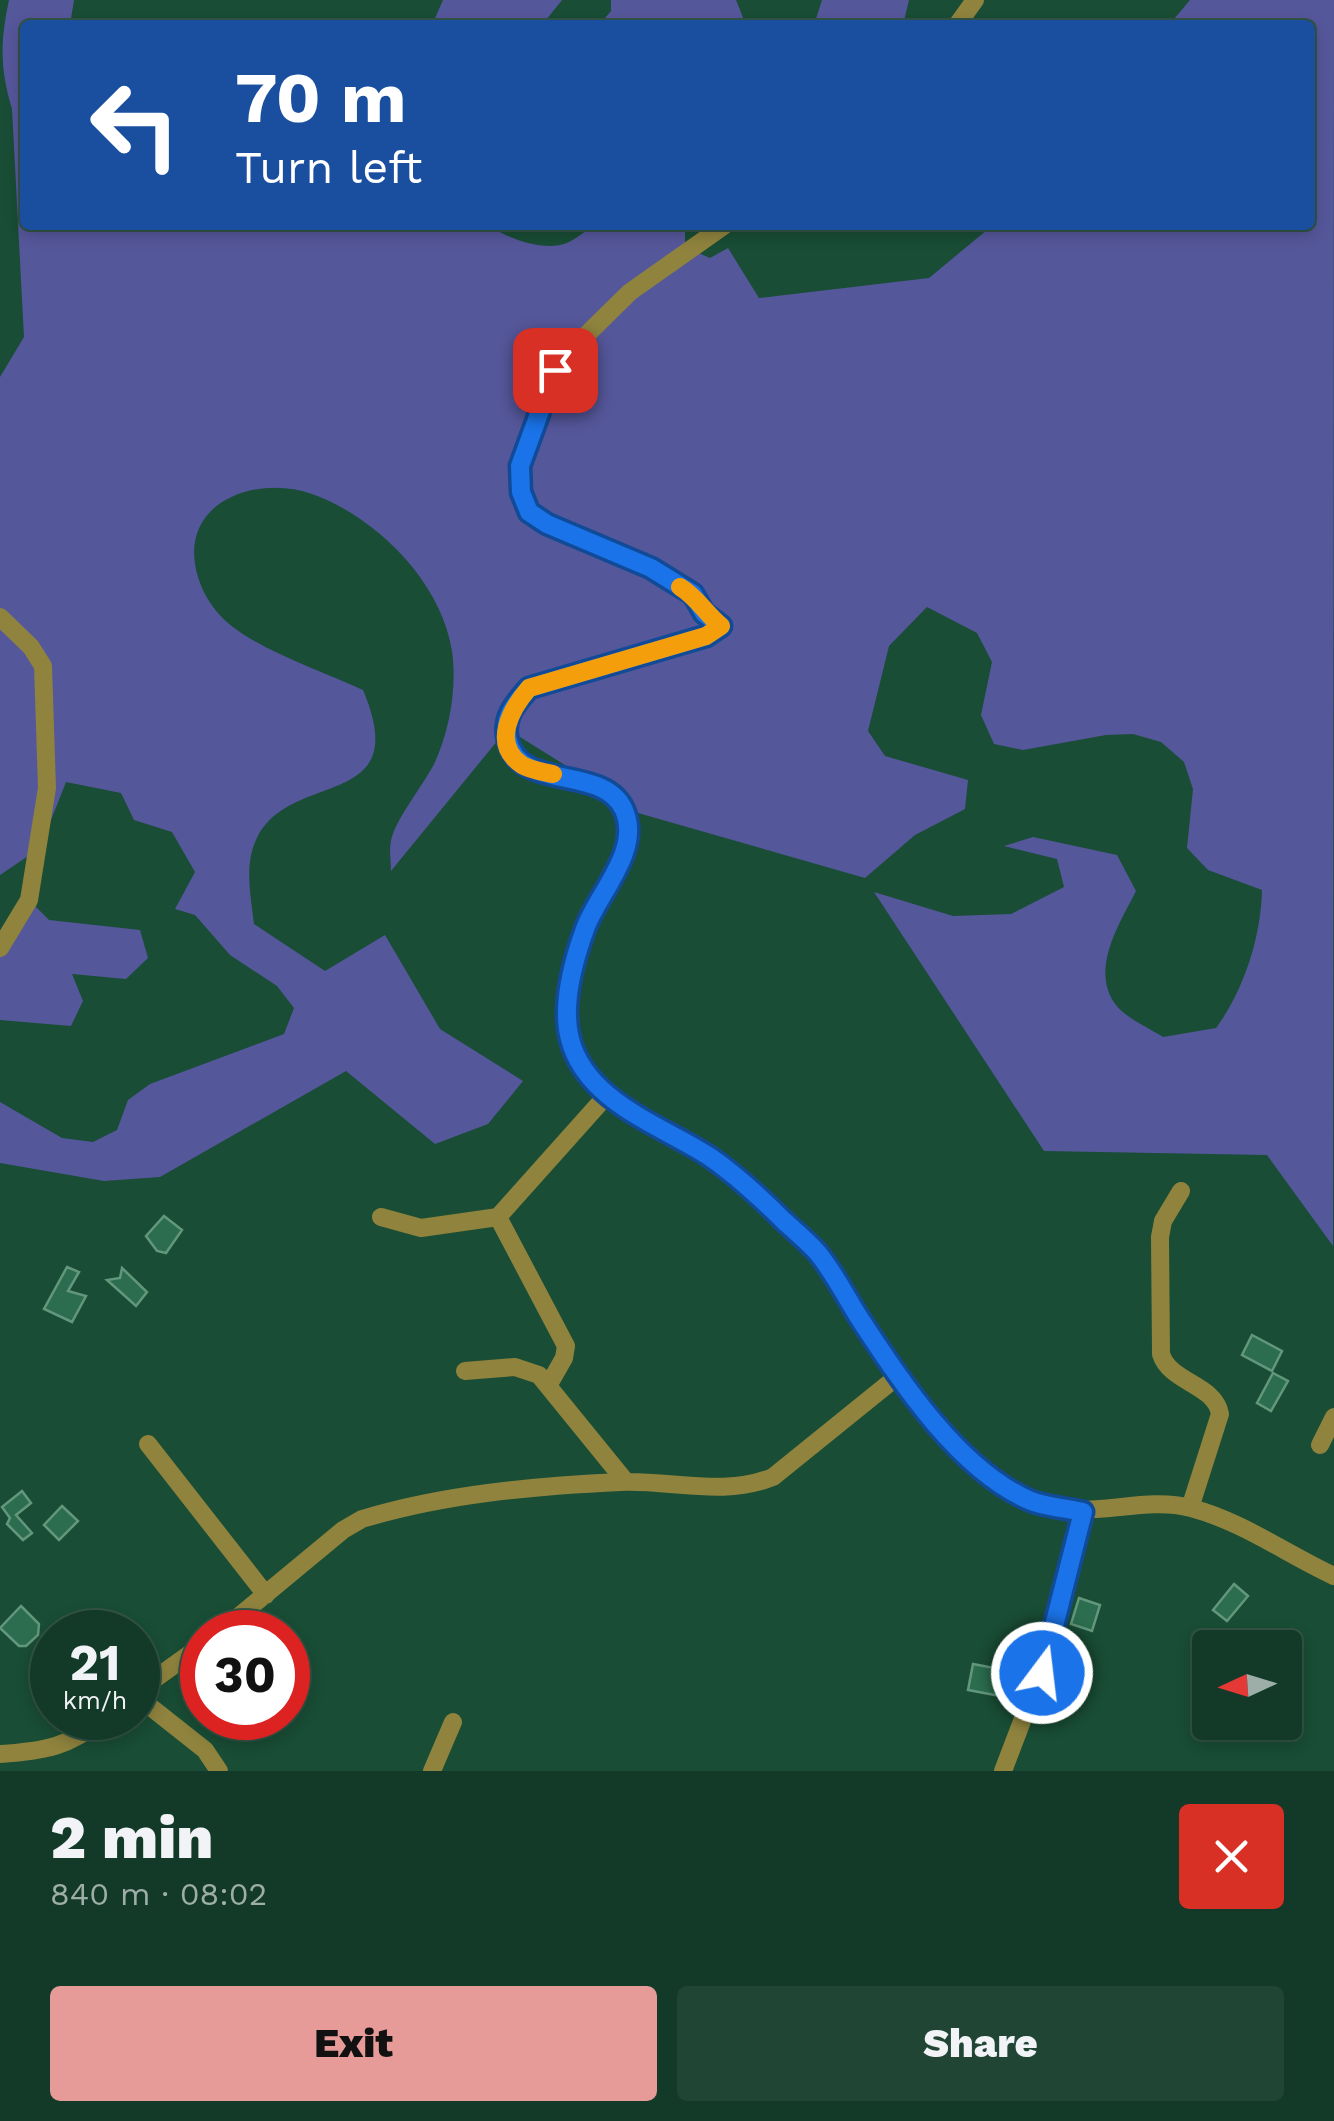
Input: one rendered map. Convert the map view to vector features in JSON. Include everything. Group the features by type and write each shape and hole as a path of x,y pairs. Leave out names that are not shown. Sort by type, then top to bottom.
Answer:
{"street":[{"path":"960,20 975,0"},
{"path":"718,230 630,292 572,349 555,370 520,466 521,492 529,512 547,524 651,568 693,594 704,613 721,626 706,636 529,688 510,710 506,734 511,752 523,766 605,790 624,809 628,832 622,859 586,927 566,1000 569,1037 576,1058 593,1085 712,1159 818,1254 898,1376 958,1448 994,1479 1032,1501 1083,1512 1158,1504 1190,1508 1245,1530 1334,1576"},
{"path":"0,616 43,666 47,788 29,900 0,948"},
{"path":"381,1217 421,1228 498,1217 607,1095"},
{"path":"1181,1191 1163,1222 1160,1237 1161,1354 1169,1369 1213,1398 1220,1414 1190,1508"},
{"path":"498,1217 566,1346 564,1358 548,1386"},
{"path":"465,1371 525,1368 539,1375 626,1482"},
{"path":"247,1610 343,1530 362,1519 519,1488 626,1482 718,1488 756,1484 773,1477 898,1376"},
{"path":"1320,1445 1334,1417"},
{"path":"148,1444 266,1595"},
{"path":"1003,1771 1044,1666 1083,1512"},
{"path":"160,1677 180,1662"},
{"path":"160,1712 205,1750 219,1771"},
{"path":"432,1771 453,1722"},
{"path":"0,1754 46,1751 70,1740"}],"shaded area":[{"path":"9,0 74,0 71,20 20,20 20,230 498,230 548,246 570,242 588,230 685,230 685,247 710,258 728,248 759,298 929,278 987,230 1315,230 1315,20 1173,20 1190,0 1334,0 1333,1246 1267,1155 1044,1151 874,892 953,916 1011,914 1064,887 1057,859 1004,846 1033,837 1117,855 1136,891 1106,962 1108,991 1116,1005 1163,1037 1216,1028 1235,997 1249,962 1262,890 1208,870 1187,848 1193,789 1184,762 1161,742 1133,734 1023,750 994,744 981,715 992,662 977,633 927,607 889,646 868,731 885,756 968,780 965,809 915,835 865,878 624,809 605,790 507,729 391,871 393,833 435,762 448,722 453,693 452,651 434,600 402,555 382,535 336,504 292,489 249,491 214,508 202,523 195,542 197,573 213,607 233,627 278,653 363,690 375,729 373,755 360,773 294,803 272,818 256,840 249,871 254,924 325,971 385,935 440,1029 523,1081 488,1124 435,1144 346,1071 160,1177 104,1181 0,1163 0,1102 62,1138 93,1142 117,1130 128,1100 150,1084 284,1034 294,1008 277,986 230,955 195,915 175,909 195,872 172,832 134,820 121,793 66,782 40,848 0,875 0,377 24,337 4,29"},
{"path":"443,0 562,0 546,20 434,20"},
{"path":"611,0 736,0 744,20 603,20 611,11"},
{"path":"822,0 909,0 904,20 816,20"},
{"path":"29,900 49,920 140,930 148,958 126,979 72,974 83,1001 71,1026 0,1020 0,948"}],"building":[{"path":"164,1216 182,1230 166,1253 157,1251 146,1236"},
{"path":"67,1267 79,1272 68,1291 86,1296 72,1322 44,1309"},
{"path":"122,1268 147,1292 136,1306 107,1280 120,1278"},
{"path":"1252,1335 1282,1351 1272,1371 1242,1355"},
{"path":"1273,1373 1288,1381 1271,1411 1257,1403"},
{"path":"22,1491 31,1503 16,1515 32,1533 23,1540 7,1524 10,1518 2,1507"},
{"path":"62,1506 78,1521 59,1540 44,1525"},
{"path":"1234,1584 1248,1596 1227,1621 1213,1610"},
{"path":"1079,1598 1100,1605 1092,1631 1071,1624"},
{"path":"21,1606 30,1615 30,1642 19,1646 0,1628"},
{"path":"973,1664 1005,1670 1000,1696 968,1690"}],"slow traffic":[{"path":"553,774 523,766 511,752 506,734 510,710 529,688 706,636 721,626 704,613 693,594 680,587"}],"route":[{"path":"555,370 520,466 521,492 529,512 547,524 651,568 693,594 704,613 721,626 706,636 529,688 510,710 506,734 511,752 523,766 605,790 624,809 628,832 622,859 586,927 566,1000 569,1037 576,1058 593,1085 712,1159 818,1254 898,1376 958,1448 994,1479 1032,1501 1083,1512 1042,1673"}]}
